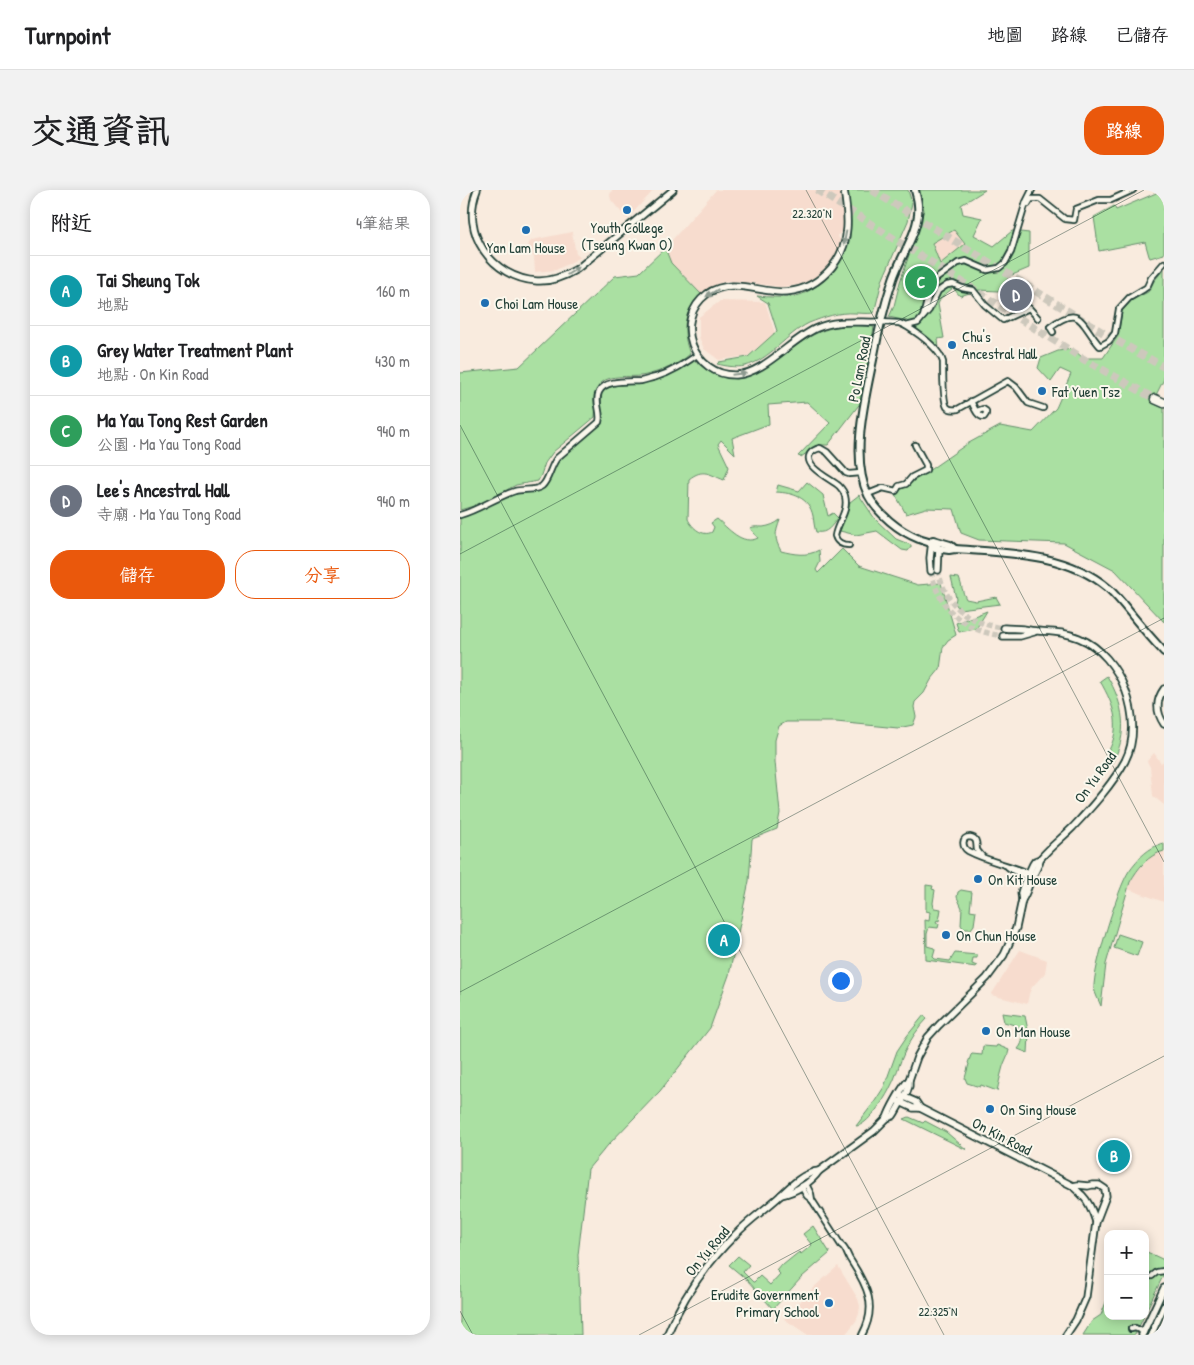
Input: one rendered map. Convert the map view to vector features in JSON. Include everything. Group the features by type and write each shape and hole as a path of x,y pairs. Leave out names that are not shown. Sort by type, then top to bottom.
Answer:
{"highway":[{"path":"1155,399 1164,403"}],"main road":[{"name":"Po Lam Road","path":"915,190 918,216 896,271 880,322 868,385 859,452 861,473 873,503 896,525 914,536 932,543"},
{"path":"932,543 950,545 955,549"},
{"path":"932,543 938,552 955,549 1050,559 1084,571 1115,595 1164,652"}],"street":[{"path":"477,190 472,219 480,247 497,266 507,272 527,280 539,281 565,276 577,269 673,190"},
{"path":"844,190 848,226 843,250 837,261 822,278 800,289 779,292 732,286 721,287 708,294 696,306 690,321 690,338 697,355 705,364 716,372 732,375 744,374 762,366 806,334 819,328 840,322 899,323 906,326 935,349 941,357 946,405 951,410 971,402 1008,381 1016,387 1028,403 1043,408"},
{"path":"1024,214 1026,202 1032,190"},
{"path":"924,317 929,294 936,279 958,263 966,262 987,270 999,268 1005,263 1031,199 1040,199 1064,219 1074,220 1076,209 1099,200 1111,200 1133,190"},
{"path":"1053,332 1050,327 1066,317 1074,316 1084,324 1100,346 1109,341 1115,334 1119,309 1129,298 1144,289 1164,263"},
{"path":"906,326 918,323 929,310 938,291 947,285 953,284 972,290 984,305 1003,320 1030,308 1038,318"},
{"path":"460,516 512,492 542,486 555,460 600,421 597,398 598,393 604,387 613,383 641,381 657,376 680,367 697,355"},
{"path":"971,402 976,412"},
{"path":"868,494 883,488 896,491 899,486 906,484 912,477 926,470 926,465 916,445"},
{"path":"849,545 842,545 836,540 835,536 846,510 844,492 813,466 809,458 810,454 812,451 820,448 827,452 846,473 861,473"},
{"path":"931,571 932,543"},
{"path":"938,552 938,570"},
{"name":"On Yu Road","path":"1004,628 1068,634 1087,641 1098,650 1114,669 1123,686 1131,709 1133,724 1130,747 1120,768 1085,813 1040,859 1035,861 1030,876"},
{"name":"On Yu Road","path":"1003,636 1020,636 1036,632"},
{"path":"1164,689 1160,696 1158,709 1159,716 1164,724"},
{"path":"901,1098 909,1086 908,1080 920,1051 933,1030 980,985 999,963 1012,937 1022,900 1021,893 1030,876 1012,870 968,850 963,845 966,839 971,837 974,839 982,856"},
{"path":"968,850 974,849 976,846"},
{"name":"On Yu Road","path":"667,1335 696,1281 742,1228 781,1195 792,1192 802,1182 815,1177 874,1131 887,1118 893,1116 901,1098"},
{"name":"On Kin Road","path":"901,1098 913,1108 920,1108 1072,1186 1084,1196 1090,1205 1096,1222"},
{"path":"802,1182 844,1247 862,1279 868,1295 870,1313 862,1335"},
{"name":"On Kin Road","path":"1066,1335 1076,1320 1086,1297 1096,1222 1106,1196 1102,1186 1095,1184 1072,1186"},
{"path":"1084,1196 1088,1186"},
{"path":"1090,1205 1097,1206 1104,1203"},
{"path":"1152,1276 1157,1272 1164,1271"},
{"path":"1130,1329 1135,1328 1143,1334 1164,1288"},
{"path":"1151,1335 1164,1306"}],"shaded area":[{"name":"Youth College (Tseung Kwan O)","path":"612,190 654,190 627,219 611,200"},
{"path":"716,190 840,190 844,227 843,231 838,235 839,239 842,240 839,250 834,259 819,275 799,285 780,287 726,281 715,285 701,294 671,263 665,248"},
{"path":"955,230 965,244 940,264 932,243"},
{"path":"572,232 576,254 581,257 556,270 535,272 534,257 528,249 529,243 532,240"},
{"path":"720,301 765,302 775,333 748,356 719,360 704,349 699,337 699,317"},
{"path":"1154,753 1161,763 1164,761 1164,805 1153,796 1150,767 1147,761"},
{"path":"1164,851 1164,902 1128,889 1134,875 1149,858"},
{"path":"1020,950 1047,960 1045,973 1032,987 1027,1004 991,995"},
{"name":"Erudite Government Primary School","path":"838,1266 858,1299 860,1306 856,1321 845,1335 808,1335 784,1319 813,1288"}],"green space":[{"path":"847,190 908,190 912,203 908,221 882,281 874,313 843,313 826,317 801,328 770,353 754,363 738,367 717,364 719,362 748,357 777,331 768,303 757,296 786,297 802,294 820,284 839,264 845,253 850,230"},
{"path":"919,190 985,190 961,205 963,214 982,218 974,235 994,246 1012,231 1029,233 1029,268 1010,276 998,291 979,290 960,296 953,288 941,298 938,304 944,338 938,339 939,349 937,345 907,321 889,317 924,210","holes":["954,230 965,244 940,264 932,243"]},
{"path":"1161,191 1164,194 1164,254 1150,258 1145,242 1099,251 1094,217 1114,206 1116,210"},
{"path":"665,248 671,263 701,294 693,303 686,318 685,336 690,354 658,372 605,380 597,390 595,417 553,452 545,463 538,481 516,485 480,504 460,510 460,373 519,367 615,276 639,273"},
{"path":"1164,269 1164,379 1152,403 1164,408 1164,622 1115,570 1064,543 979,540 961,533 954,509 926,508 906,514 895,494 967,444 1000,426 1033,432 1056,408 1071,374 1060,369 1051,382 1038,368 1041,358 1058,351 1073,349 1083,358 1103,358 1118,336 1122,311 1132,300 1148,292"},
{"path":"853,325 874,327 862,401 828,445 818,445 801,457 798,456 830,423 807,402 768,405 769,424 732,438 735,454 721,440 718,444 729,467 724,480 706,473 698,474 689,479 688,519 695,528 709,533 712,532 714,527 711,523 717,519 736,535 746,540 758,538 750,528 768,526 780,520 776,536 781,551 805,554 819,550 820,562 816,570 818,573 842,549 859,566 918,585 941,583 956,635 948,640 943,647 940,669 924,693 915,702 916,717 913,725 898,728 836,722 786,722 779,726 775,740 775,762 780,813 777,829 752,839 749,881 729,975 710,1028 660,1091 608,1145 588,1169 578,1255 581,1335 460,1335 460,515 518,490 541,485 551,463 556,457 600,420 602,391 606,386 645,381 669,373 694,360 713,374 724,377 737,378 750,375 761,370 815,334 824,330"},
{"path":"807,482 823,495 828,516 833,513 838,518 824,532 816,532 811,510 804,500 794,495 776,492 778,485 799,491"},
{"path":"859,495 875,519 896,539 911,545 908,551 902,550 877,531 856,535 840,531 850,502"},
{"path":"951,577 959,578 966,599 976,601 996,597 1000,604 959,609 955,603 956,598"},
{"path":"987,611 976,629 959,632 956,623"},
{"path":"1107,676 1121,708 1122,719 1121,741 1112,763 1105,757 1114,737 1115,718 1110,700 1100,681"},
{"path":"1164,843 1164,851 1144,863 1130,882 1106,964 1101,1006 1094,988 1097,964 1124,880 1129,871 1144,854"},
{"path":"926,885 933,886 932,889 935,890 934,908 941,909 939,921 937,920 936,922 939,924 938,928 929,927 927,934 927,946 935,950 933,957 950,961 955,953 977,955 977,958 973,958 972,964 976,967 926,960 925,920 929,921 930,912 926,911"},
{"path":"961,890 972,892 970,910 976,911 974,925 971,929 964,929 961,925 962,908 957,897 958,892"},
{"path":"1118,934 1142,942 1137,956 1114,948"},
{"path":"1002,1013 1025,1016 1029,1035 1028,1053 1018,1049 1022,1041 1022,1035 1018,1026 1004,1022"},
{"path":"924,1015 927,1019 907,1047 883,1100 865,1122 856,1126 884,1087 897,1051"},
{"path":"997,1045 1009,1050 997,1091 981,1085 980,1087 967,1083 965,1078 971,1055 982,1055 983,1046 996,1047"},
{"path":"909,1117 923,1123 925,1121 946,1132 967,1150 904,1119"},
{"path":"813,1226 830,1253 802,1277 773,1309 747,1280 729,1265 738,1256 749,1265 743,1272 753,1282 760,1276 770,1285 780,1274 776,1270 781,1264 783,1265 799,1252 801,1254 812,1245 803,1234"},
{"path":"1149,1253 1164,1260 1164,1274 1149,1305"},
{"path":"1104,1307 1104,1320 1142,1320 1135,1335 1083,1335 1092,1321 1101,1315"}],"tunnel":[{"path":"817,190 1085,360 1155,399"},
{"path":"872,190 1110,337 1164,367"},
{"path":"938,570 946,593 960,611 980,622 1004,628"},
{"path":"931,571 940,597 956,616 966,624 977,629 1003,636"}],"place":[{"name":"Youth College (Tseung Kwan O)","path":"627,210"},
{"name":"Yan Lam House","path":"526,230"},
{"name":"Ma Yau Tong Rest Garden","path":"921,282"},
{"name":"Lee's Ancestral Hall","path":"1016,295"},
{"name":"Choi Lam House","path":"485,303"},
{"name":"Chu's Ancestral Hall","path":"952,345"},
{"name":"Fat Yuen Tsz","path":"1042,391"},
{"name":"On Kit House","path":"978,879"},
{"name":"On Chun House","path":"946,935"},
{"name":"Tai Sheung Tok","path":"724,940"},
{"name":"On Man House","path":"986,1031"},
{"name":"On Sing House","path":"990,1109"},
{"name":"Grey Water Treatment Plant","path":"1114,1156"},
{"name":"Erudite Government Primary School","path":"829,1303"}]}
